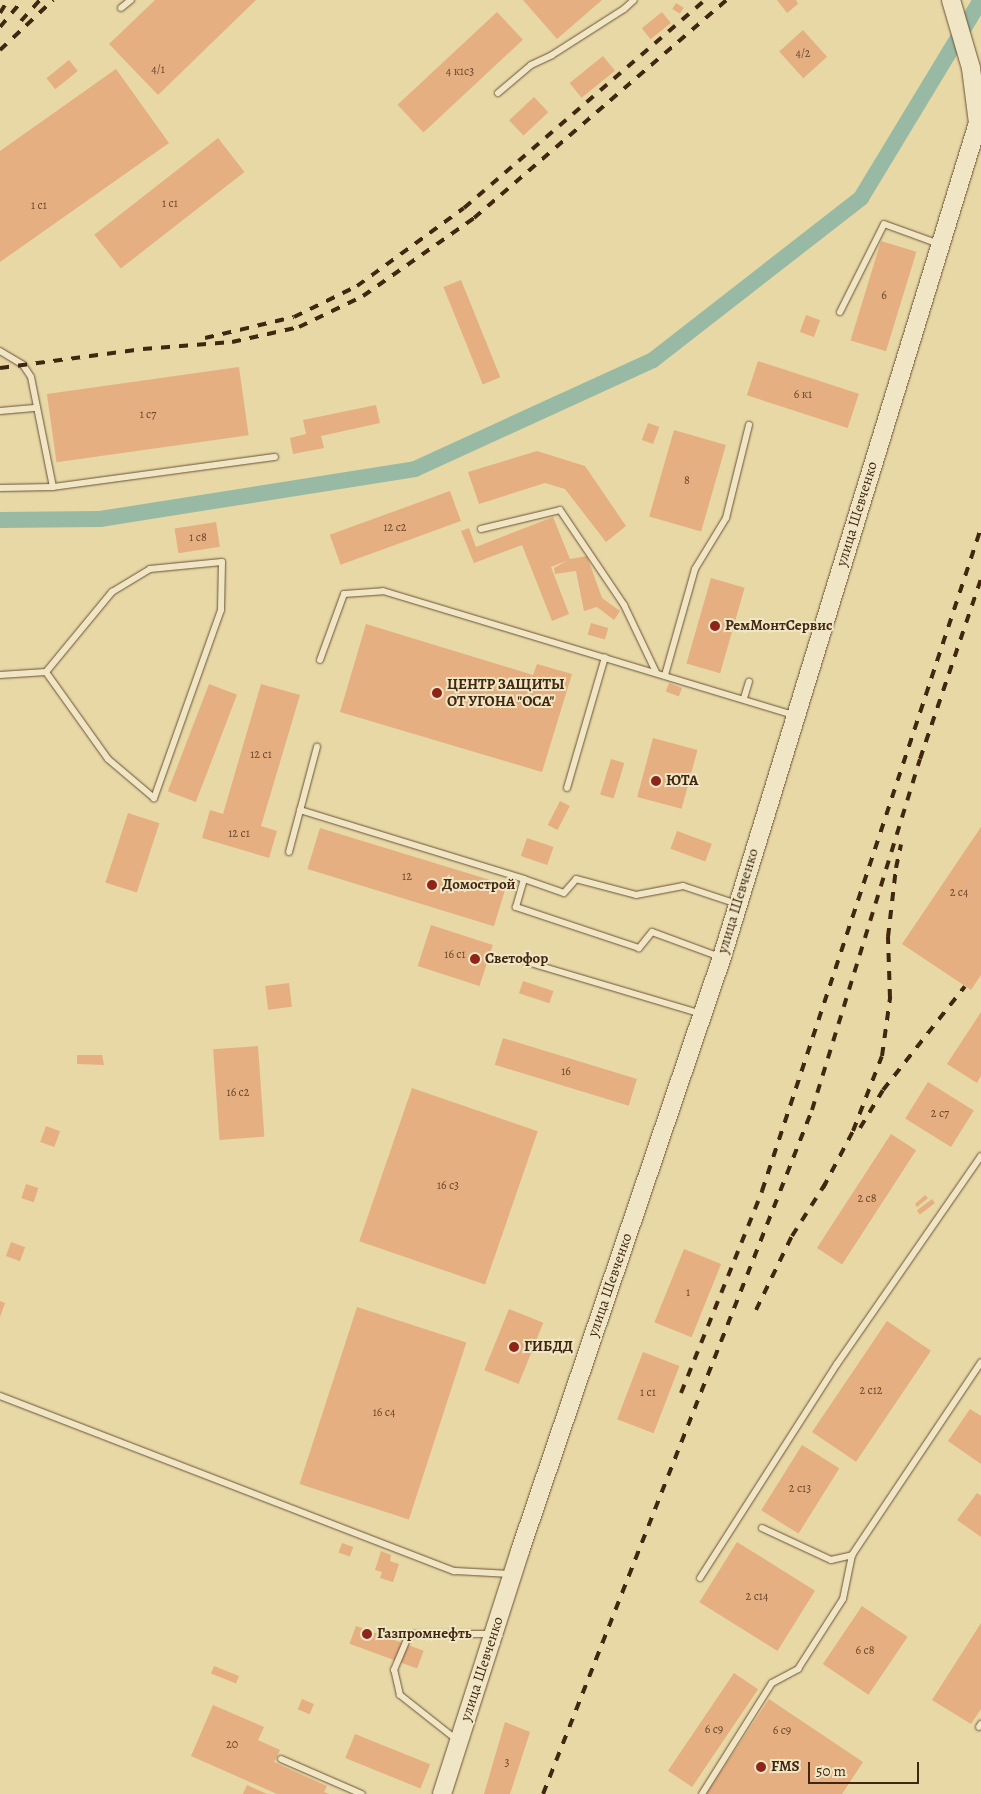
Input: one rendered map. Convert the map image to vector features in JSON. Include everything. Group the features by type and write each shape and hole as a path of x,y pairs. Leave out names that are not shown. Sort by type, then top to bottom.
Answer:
{"street":[{"name":"улица Шевченко","path":"442,1794 513,1574 722,957 978,124 971,68 952,4"}],"lane":[{"path":"121,8 131,0"},
{"path":"498,93 531,65 552,55 624,9 634,0"},
{"path":"840,312 884,224 940,244"},
{"path":"0,350 23,365 30,377 53,487"},
{"path":"0,411 37,408"},
{"path":"665,674 695,570 726,518 749,425"},
{"path":"0,488 53,487 274,457"},
{"path":"481,529 560,510 624,605 656,672"},
{"path":"0,675 46,672 112,592 150,568 222,562 221,610 154,798 108,759 46,672"},
{"path":"320,660 344,594 383,591 665,674 796,715"},
{"path":"567,788 605,657"},
{"path":"744,698 749,682"},
{"path":"289,852 317,747"},
{"path":"300,810 564,893 576,879 636,895 683,886 737,904"},
{"path":"524,879 516,907 639,948 652,932 722,957"},
{"path":"527,962 702,1015"},
{"path":"700,1578 837,1364 981,1156"},
{"path":"702,1794 772,1683 798,1669 843,1599 852,1555 981,1362"},
{"path":"0,1396 454,1571 513,1574"},
{"path":"762,1528 831,1560 852,1555"},
{"path":"459,1741 400,1695 394,1670 409,1634 494,1634"},
{"path":"281,1759 362,1794"}],"building":[{"path":"155,0 256,0 158,95 109,44"},
{"path":"523,0 602,0 557,39"},
{"path":"777,0 796,0 798,4 787,13"},
{"path":"676,3 684,8 680,14 672,9"},
{"path":"497,12 523,40 423,133 398,105"},
{"path":"662,12 671,23 651,39 642,28"},
{"path":"803,30 827,57 803,78 779,51"},
{"path":"603,56 615,71 582,98 570,83"},
{"path":"69,60 78,71 55,89 46,78"},
{"path":"116,69 169,143 0,262 0,151"},
{"path":"534,97 548,112 523,136 509,120"},
{"path":"218,138 244,172 121,269 94,235"},
{"path":"881,241 916,252 886,351 851,340"},
{"path":"461,280 500,377 483,384 443,287"},
{"path":"806,315 820,320 814,337 800,332"},
{"path":"758,361 859,394 848,428 747,395"},
{"path":"239,367 249,435 56,462 47,394"},
{"path":"376,405 380,423 321,436 324,448 293,454 290,438 306,434 303,420"},
{"path":"648,423 659,427 653,444 642,440"},
{"path":"674,430 726,445 701,531 649,517"},
{"path":"537,451 585,466 626,526 606,542 565,489 545,483 479,504 468,472"},
{"path":"450,491 461,521 341,565 330,535"},
{"path":"553,517 570,559 587,556 602,598 620,611 614,620 597,607 584,611 576,571 555,574 554,568 568,560 551,567 569,614 552,621 522,545 474,563 461,531 469,528 476,547"},
{"path":"216,522 220,547 178,553 175,529"},
{"name":"РемМонтСервис","path":"711,578 745,588 720,673 686,664"},
{"path":"591,623 608,628 605,639 588,635"},
{"name":"ЦЕНТР ЗАЩИТЫ ОТ УГОНА \"ОСА\"","path":"366,624 533,675 537,664 572,674 542,772 340,712"},
{"path":"669,683 682,688 679,696 666,691"},
{"path":"209,684 237,695 196,802 168,791"},
{"path":"261,684 300,695 261,826 277,831 269,858 202,838 210,810 223,814"},
{"path":"653,738 697,750 682,809 637,797"},
{"path":"611,759 624,763 614,798 600,794"},
{"path":"560,801 570,806 558,830 548,825"},
{"path":"128,813 159,823 137,893 105,882"},
{"path":"981,827 981,975 971,990 902,944"},
{"path":"320,828 506,885 494,926 307,869"},
{"path":"677,831 712,844 705,862 671,849"},
{"path":"527,838 553,847 547,865 521,856"},
{"path":"431,925 493,945 480,986 418,966"},
{"path":"523,981 553,991 549,1003 519,993"},
{"path":"289,983 292,1007 268,1010 265,986"},
{"path":"981,1012 981,1076 977,1083 947,1064"},
{"path":"503,1038 637,1079 629,1106 495,1065"},
{"path":"258,1046 264,1137 219,1140 213,1049"},
{"path":"77,1055 102,1055 104,1065 77,1064"},
{"path":"928,1082 974,1111 951,1147 905,1118"},
{"path":"412,1088 538,1131 485,1284 359,1241"},
{"path":"46,1126 60,1131 54,1147 40,1142"},
{"path":"891,1134 916,1150 842,1264 817,1248"},
{"path":"26,1184 38,1188 34,1202 21,1198"},
{"path":"925,1195 928,1198 917,1207 915,1204"},
{"path":"932,1199 935,1203 920,1214 917,1210"},
{"path":"11,1242 25,1247 20,1261 6,1256"},
{"path":"684,1249 721,1264 691,1337 654,1322"},
{"path":"0,1301 5,1303 0,1317"},
{"path":"357,1307 466,1343 409,1519 300,1484"},
{"name":"ГИБДД","path":"509,1309 543,1323 519,1384 484,1370"},
{"path":"887,1321 931,1351 856,1462 812,1432"},
{"path":"643,1352 679,1366 654,1433 617,1419"},
{"path":"970,1409 981,1416 981,1464 948,1441"},
{"path":"802,1445 839,1468 799,1534 761,1510"},
{"path":"977,1493 981,1496 981,1537 957,1520"},
{"path":"737,1542 815,1591 777,1651 699,1602"},
{"path":"342,1543 353,1547 350,1557 339,1552"},
{"path":"381,1551 391,1555 390,1561 399,1564 393,1582 380,1578 382,1572 375,1570"},
{"path":"862,1606 908,1637 868,1695 823,1664"},
{"path":"981,1623 981,1709 971,1724 932,1700"},
{"path":"356,1626 424,1651 417,1668 350,1644"},
{"path":"214,1666 239,1676 236,1684 211,1673"},
{"path":"734,1673 758,1689 692,1787 668,1771"},
{"path":"302,1699 314,1704 310,1714 298,1709"},
{"path":"769,1699 863,1762 842,1794 706,1794"},
{"path":"213,1705 264,1727 258,1740 280,1750 274,1762 327,1786 324,1792 329,1794 277,1794 191,1756"},
{"path":"505,1722 530,1732 510,1794 484,1794"},
{"path":"355,1734 430,1764 420,1788 345,1758"},
{"path":"247,1785 267,1794 243,1794"}],"waterway":[{"path":"0,520 100,519 415,469 653,360 861,198 981,0"}],"railway":[{"path":"0,13 8,0"},
{"path":"0,27 23,0"},
{"path":"21,21 40,0"},
{"path":"0,50 53,0"},
{"path":"205,338 294,317 357,286 464,208 705,0"},
{"path":"0,368 143,349 232,342 299,327 363,296 474,218 727,0"},
{"path":"681,1393 762,1191 981,528"},
{"path":"543,1794 812,1110 920,759 981,579"},
{"path":"823,1188 853,1131 882,1056 890,998 888,937 896,868 901,845"},
{"path":"860,1128 883,1090 965,986"},
{"path":"756,1310 792,1236 827,1181"}],"place":[{"name":"РемМонтСервис","path":"715,626"},
{"name":"ЦЕНТР ЗАЩИТЫ ОТ УГОНА \"ОСА\"","path":"437,693"},
{"name":"ЮТА","path":"656,781"},
{"name":"Домострой","path":"432,885"},
{"name":"Светофор","path":"475,959"},
{"name":"ГИБДД","path":"514,1347"},
{"name":"Газпромнефть","path":"367,1634"},
{"name":"FMS","path":"761,1767"}]}
